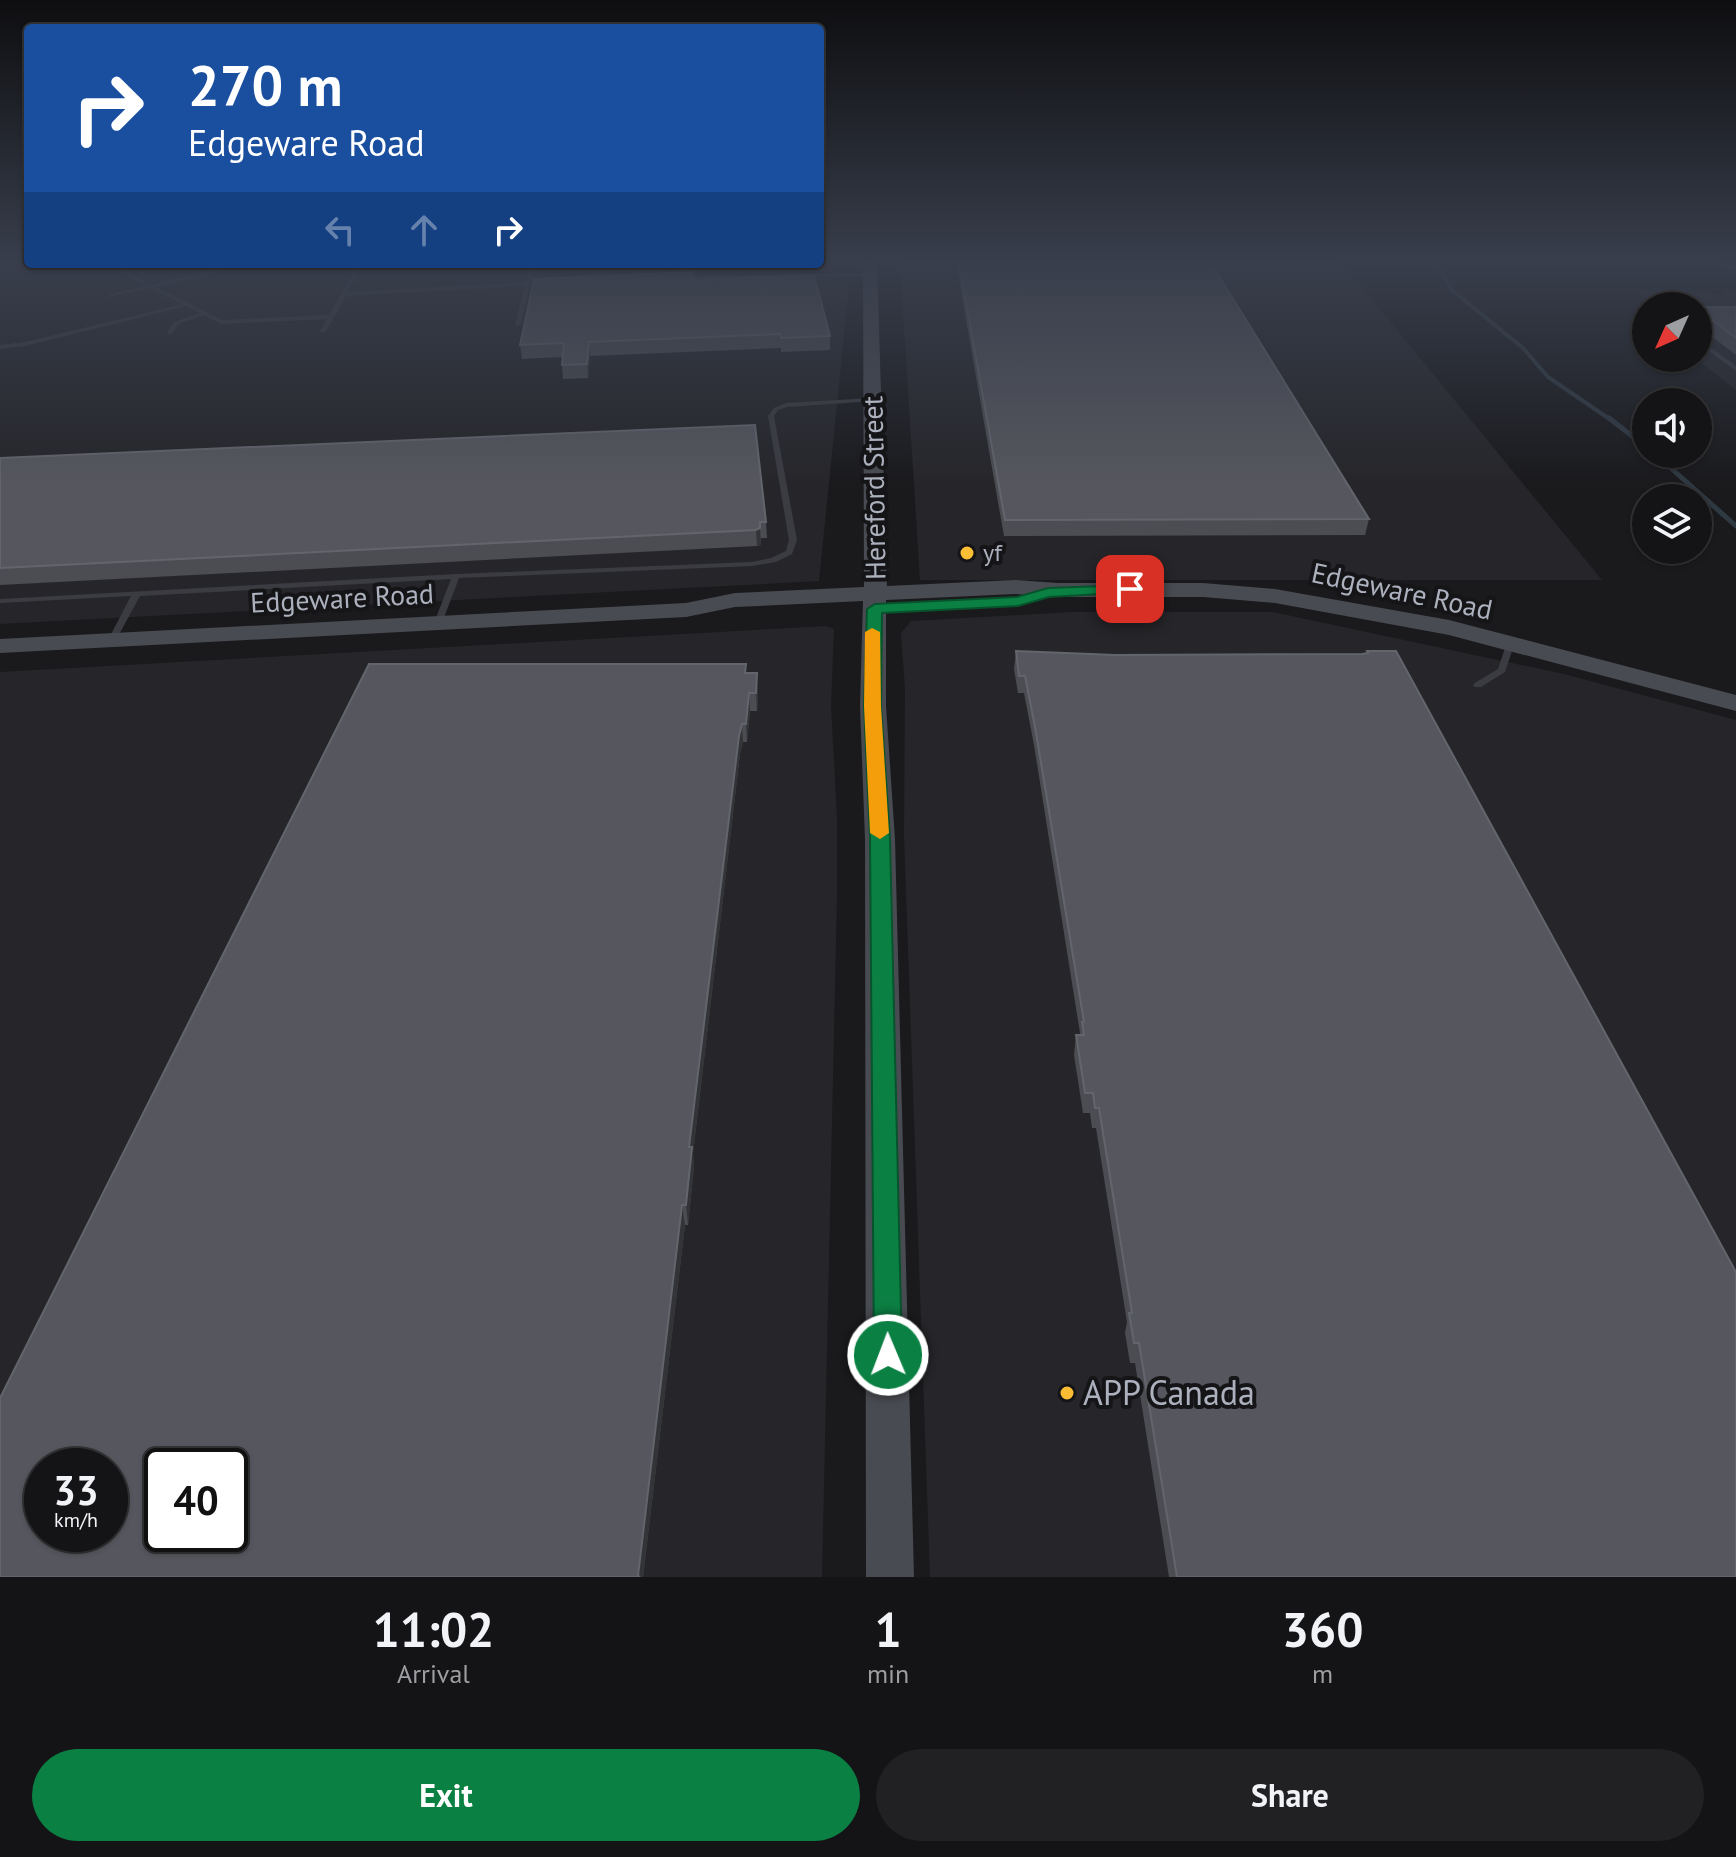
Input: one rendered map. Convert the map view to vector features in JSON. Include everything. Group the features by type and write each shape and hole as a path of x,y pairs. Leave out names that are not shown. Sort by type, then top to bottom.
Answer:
{"street":[{"name":"Hereford Street","path":"871,337 876,601 873,706 880,839 890,1577"},
{"name":"Edgeware Road","path":"0,646 686,610 730,616 876,601 1018,602 1048,593 1130,589 1272,595 1343,605 1736,703"}],"lane":[{"path":"0,347 55,337"},
{"path":"1712,351 1736,369"},
{"path":"0,601 456,576 752,564 773,560 789,552 793,540 771,416 776,409 786,405 872,400"},
{"path":"438,623 456,576"},
{"path":"112,640 137,593"},
{"path":"1478,685 1502,670 1510,645"}],"shaded area":[{"path":"0,337 844,337 819,581 0,624"},
{"path":"905,337 1402,337 1602,580 920,580"},
{"path":"1712,337 1736,337 1736,390 1712,371"},
{"path":"1072,612 1273,612 1564,674 1736,720 1736,1577 930,1577 904,834 905,689 901,633 911,621"},
{"path":"826,626 834,629 831,706 837,894 822,1577 0,1577 0,672"}],"building":[{"path":"522,337 718,337 589,342 587,364 562,365 564,343 520,345"},
{"path":"972,337 1256,337 1369,519 1005,520"},
{"path":"755,425 766,522 760,522 760,528 756,530 0,568 0,458"},
{"path":"1016,651 1115,655 1362,654 1367,651 1396,651 1736,1272 1736,1577 1177,1577 1139,1343 1134,1343 1129,1313 1132,1313 1099,1108 1095,1108 1093,1093 1085,1093 1076,1035 1084,1035 1084,1022 1035,727 1025,676 1019,676"},
{"path":"369,664 746,664 745,673 757,673 756,693 749,693 746,724 742,724 739,736 640,1577 0,1577 0,1398"}],"waterway":[{"path":"1509,337 1548,377 1611,420"},
{"path":"1609,418 1632,436"},
{"path":"1671,468 1736,526"}],"slow traffic":[{"path":"872,632 880,833"}],"place":[{"name":"yf","path":"967,553"},
{"name":"APP Canada","path":"1067,1393"}],"route":[{"path":"888,1355 880,839 873,706 872,627 875,609 1018,602 1048,593 1130,589"}]}
